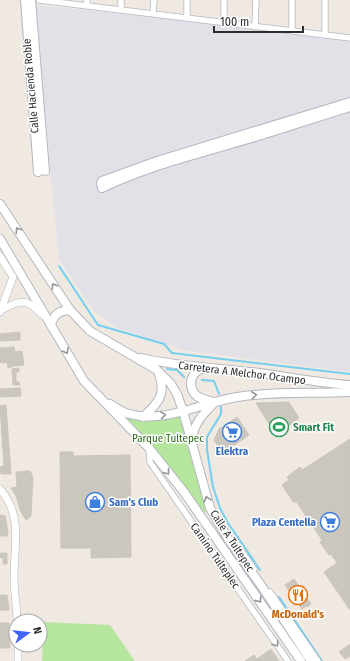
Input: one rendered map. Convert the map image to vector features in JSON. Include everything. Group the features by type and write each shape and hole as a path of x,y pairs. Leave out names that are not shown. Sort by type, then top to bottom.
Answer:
{"main road":[{"name":"Calle Hacienda Roble","path":"25,0 42,171 31,0"},
{"path":"350,102 156,161 102,181 102,188 114,181 158,165 233,144 350,107"},
{"name":"Calle A Tultepec","path":"0,204 70,310 90,331 157,370 171,384 177,394 210,508 226,535 311,661"},
{"name":"Calle A Tultepec","path":"0,239 84,381 149,448 184,492 301,661"},
{"path":"49,321 60,311 70,310"},
{"name":"Carretera A Melchor Ocampo","path":"135,356 161,362 323,383 350,385"},
{"path":"191,443 194,428 215,402 200,398 194,393 190,384 194,373 199,369 210,368"},
{"path":"143,417 157,404 162,393 163,383 157,370"},
{"name":"Carretera A Melchor Ocampo","path":"100,399 124,413 143,417 163,416 236,397 275,393 350,392"}],"street":[{"path":"39,0 87,3 121,10 350,38"},
{"path":"121,0 121,10"},
{"path":"153,14 154,0"},
{"path":"187,0 187,18"},
{"path":"224,0 224,22"},
{"path":"256,0 256,26"},
{"path":"292,0 292,31"},
{"path":"325,0 325,35"},
{"path":"0,256 13,277 1,311"},
{"path":"1,311 19,302 29,303 49,321"},
{"name":"Camino Tulteplec","path":"149,448 150,462 288,661"},
{"path":"0,489 5,494 14,514 16,526 14,578 17,613"},
{"path":"226,535 244,554 318,661"}],"shaded area":[{"path":"35,5 235,25 350,39 350,372 182,350 117,328 95,312 59,260"}],"green space":[{"name":"Parque Tultepec","path":"101,399 141,417 182,411 210,508 200,515 141,438"},
{"path":"48,622 110,625 135,661 42,661 42,653 48,653"}],"building":[{"path":"20,332 20,340 0,341 0,334"},
{"path":"14,347 15,352 22,351 24,365 8,368 7,362 0,362 0,348"},
{"path":"19,368 19,372 16,372 16,382 19,382 20,385 13,385 12,369"},
{"path":"20,388 21,396 0,397 0,389"},
{"name":"Smart Fit","path":"289,402 299,418 276,435 256,403"},
{"path":"6,405 11,474 1,474 0,467 4,466 0,406"},
{"name":"Elektra","path":"237,417 249,435 223,453 214,440 219,429"},
{"name":"Plaza Centella","path":"350,439 350,610 324,572 337,563 320,542 322,540 296,501 294,503 282,485 289,480 287,477 300,467 302,470"},
{"name":"Sam's Club","path":"60,452 73,452 73,456 130,455 131,557 91,558 91,548 61,548"},
{"path":"30,471 33,477 31,516 26,520 11,488 17,487 16,472"},
{"path":"0,515 5,516 8,532 7,536 0,536"},
{"path":"0,553 7,553 7,564 3,564 3,558 0,557"},
{"name":"McDonald's","path":"294,579 311,604 302,609 285,585"},
{"path":"0,595 7,595 9,610 0,610"},
{"path":"0,623 8,623 8,648 0,648"},
{"path":"350,644 350,656 345,659 339,652"},
{"path":"271,649 279,661 245,661 254,655 257,659"}],"waterway":[{"path":"59,266 98,325 164,344 172,353 350,374"},
{"path":"167,369 177,370 184,377"},
{"path":"202,380 214,381 219,394"},
{"path":"221,407 221,414 207,437 207,450 213,487 220,508 228,523 260,570"},
{"path":"279,597 322,661"}],"place":[{"name":"Smart Fit","path":"279,427"},
{"name":"Elektra","path":"232,432"},
{"name":"Sam's Club","path":"95,502"},
{"name":"Plaza Centella","path":"330,522"},
{"name":"McDonald's","path":"298,595"}]}
